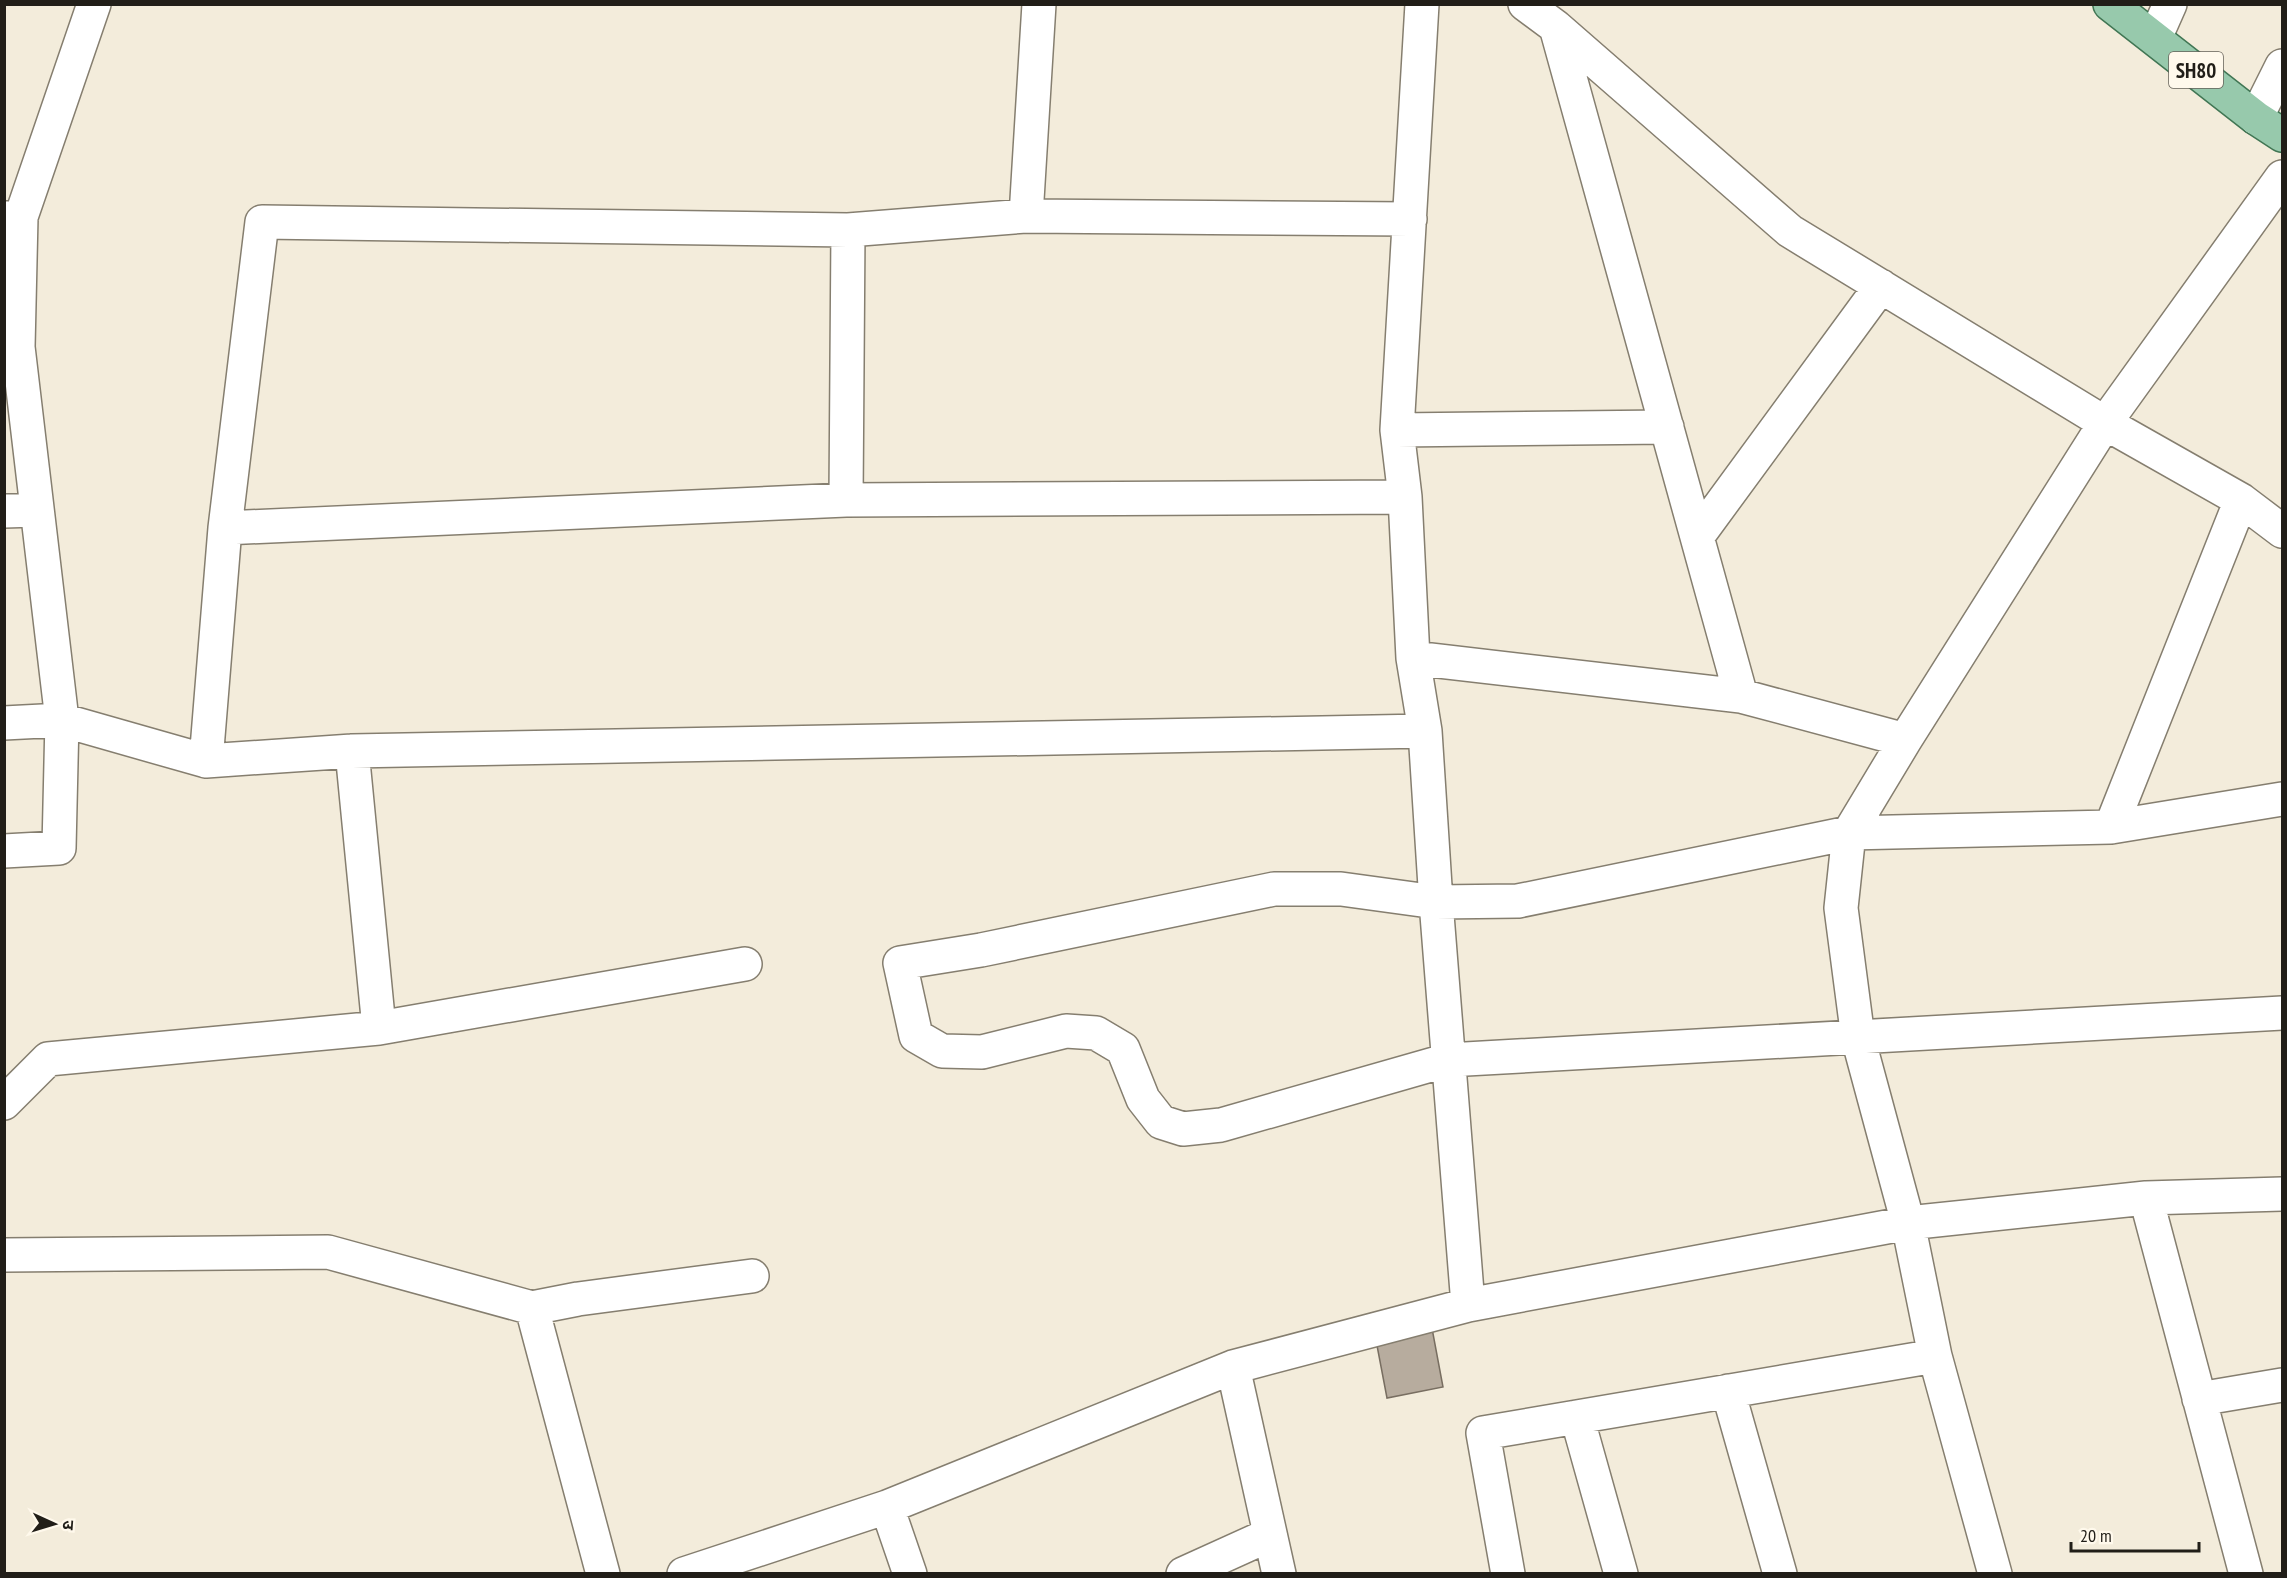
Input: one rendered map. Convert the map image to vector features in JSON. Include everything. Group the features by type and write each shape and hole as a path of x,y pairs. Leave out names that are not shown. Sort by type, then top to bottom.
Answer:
{"main road":[{"name":"SH80","path":"2110,4 2270,126"}],"street":[{"path":"4,851 59,848 62,720 20,511 11,347 13,217 94,4"},
{"path":"1422,4 1397,430 1406,497 1413,658 1425,731 1436,902 1468,1305"},
{"path":"1525,4 1556,27 1790,231 2105,423 2241,500 2283,531"},
{"path":"2155,38 2170,4"},
{"path":"1026,216 1036,5"},
{"path":"1556,27 1741,696"},
{"path":"2270,126 2283,66"},
{"path":"1995,1574 1935,1356 1908,1223 1858,1038 1841,908 1849,833 2105,423 2283,177"},
{"path":"206,761 225,528 262,222 848,230 1026,216 1410,219"},
{"path":"846,500 848,230"},
{"path":"1697,537 1881,286"},
{"path":"1397,430 1667,427"},
{"path":"225,528 846,500 1406,497"},
{"path":"2111,826 2241,500"},
{"path":"1413,658 1741,696 1905,740"},
{"path":"4,723 62,720 206,761 352,751 1425,731"},
{"path":"352,751 379,1028"},
{"path":"2283,798 2111,826 1849,833 1518,901 1436,902 1341,888 1274,889 981,950 900,963 916,1036 942,1051 982,1052 1066,1031 1096,1033 1123,1049 1143,1099 1161,1122 1184,1129 1221,1125 1448,1060 2283,1013"},
{"path":"4,1103 48,1059 379,1028 745,964"},
{"path":"684,1574 887,1507 1233,1367 1468,1305 1908,1223 2146,1198 2283,1194"},
{"path":"2146,1198 2246,1574"},
{"path":"4,1255 328,1252 532,1308 578,1299 752,1276"},
{"path":"532,1308 603,1574"},
{"path":"1508,1574 1483,1434 1935,1356"},
{"path":"1233,1367 1279,1574"},
{"path":"2199,1399 2283,1385"},
{"path":"1728,1391 1780,1574"},
{"path":"1577,1417 1621,1574"},
{"path":"887,1507 910,1574"},
{"path":"1183,1574 1269,1535"}],"building":[{"path":"1431,1323 1443,1387 1387,1398 1375,1335"}]}
